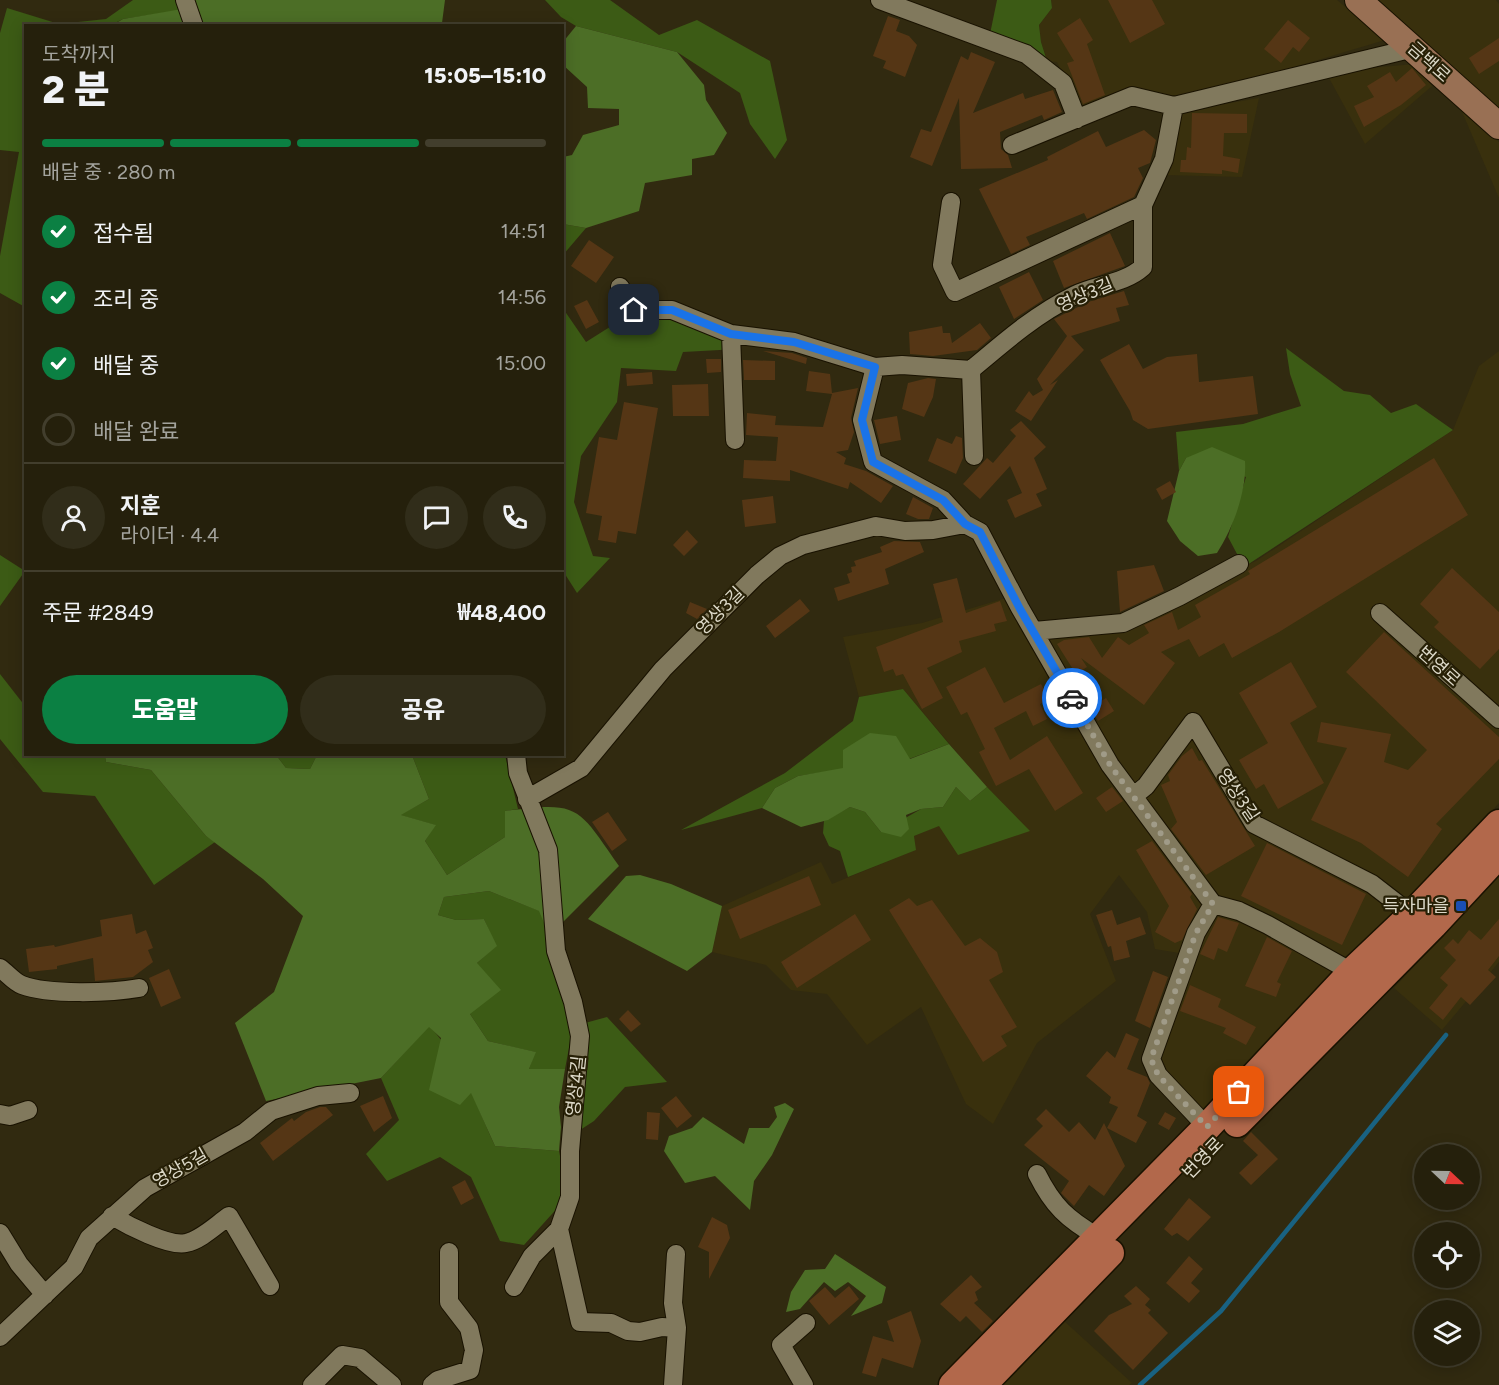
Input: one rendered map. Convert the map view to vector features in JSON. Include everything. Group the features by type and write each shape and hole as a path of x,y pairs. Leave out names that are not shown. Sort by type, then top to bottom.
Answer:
{"main road":[{"name":"번영로","path":"982,1385 1362,979 1412,915 1499,824"},
{"name":"번영로","path":"953,1385 1207,1127 1362,979 1499,854"}],"street":[{"path":"185,0 193,24"},
{"path":"880,0 1026,54 1063,83 1077,119"},
{"name":"금백로","path":"1358,0 1499,126"},
{"path":"1012,145 1132,96 1174,106 1414,48"},
{"name":"영상3길","path":"971,370 1029,321 1076,294 1132,276 1143,267 1143,205 1164,159 1174,106"},
{"path":"951,202 942,265 956,291 1143,205"},
{"path":"620,287 634,310 672,310 731,334 794,342 875,367 902,364 971,370 974,456"},
{"path":"731,334 735,440"},
{"path":"875,367 862,420 873,462 943,500 965,524 980,532 1110,765 1135,795 1213,904 1239,911 1362,979"},
{"name":"영상3길","path":"527,799 581,768 663,669 757,575 780,556 803,545 876,526 923,530 965,524"},
{"path":"1034,631 1123,623 1239,564"},
{"name":"번영로","path":"1380,613 1499,719"},
{"name":"영상3길","path":"1135,795 1146,786 1193,722 1254,824 1372,884 1412,915"},
{"name":"영상4길","path":"516,756 518,772 527,799 548,850 556,951 573,1002 580,1036 574,1085 570,1197 560,1229 580,1322 611,1323 628,1331 640,1332 662,1327 677,1328"},
{"name":"번영로","path":"1207,1127 1158,1075 1151,1059 1196,933 1213,904"},
{"path":"0,968 19,984 34,989 114,992 139,988"},
{"name":"영상5길","path":"0,1337 74,1268 89,1238 145,1188 244,1132 271,1111 318,1096 350,1094"},
{"path":"0,1114 10,1116 28,1110"},
{"path":"1036,1174 1047,1194 1068,1219 1098,1237"},
{"path":"112,1216 138,1231 183,1244 195,1239 229,1216 270,1286"},
{"path":"514,1287 532,1256 560,1229"},
{"path":"0,1233 19,1264 45,1295"},
{"path":"432,1385 438,1380 470,1370 474,1350 469,1328 449,1302 449,1252"},
{"path":"673,1385 677,1328 673,1303 676,1254"},
{"path":"804,1385 781,1345 806,1323"},
{"path":"312,1385 342,1355 360,1358 392,1385"}],"shaded area":[{"path":"1051,0 1337,0 1385,40 1247,81 1170,98 1081,110 1057,62 1047,61 1041,42 1039,25 1052,8"},
{"path":"1371,0 1496,0 1499,4 1499,113"},
{"path":"1415,64 1432,86 1365,144 1329,78 1369,68"},
{"path":"1259,98 1242,177 1164,175 1179,112"},
{"path":"1460,107 1499,142 1499,198"},
{"path":"1499,351 1499,803 1354,962 1197,1125 1145,1056 1179,953 1155,949 1147,912 1119,875 1090,914 1116,981 1037,1043 993,1124 966,1104 921,1007 867,1045 827,994 791,990 766,965 712,952 722,906 821,862 832,884 915,850 914,836 940,825 1029,831 980,780 903,689 859,697 843,637 922,623 1006,598 1020,627 1100,632 1256,561 1453,430 1479,366"},
{"path":"1499,875 1499,962 1442,1030 1394,988"},
{"path":"1063,1320 1132,1383 1129,1385 998,1385"}],"green space":[{"path":"133,0 176,0 182,10 123,19 113,24 59,24 106,19"},
{"path":"192,0 445,0 442,23 437,24 114,24 123,19 194,7"},
{"path":"545,0 610,0 659,35 697,20 770,61 787,140 775,159 750,124 740,93 677,52 576,26 561,17"},
{"path":"997,0 1051,0 1052,8 1039,25 1047,61 990,34"},
{"path":"7,8 59,24 24,24 24,306 0,293 0,256 19,152 0,150 0,33"},
{"path":"576,26 677,52 704,85 706,100 727,133 714,155 692,159 692,175 645,183 639,211 586,228 564,224 564,157 572,155 583,135 619,125 619,109 588,108 587,87 564,66 564,41"},
{"path":"564,224 586,228 564,254"},
{"path":"639,296 731,325 738,349 683,352 676,371 621,368 617,402 581,456 574,502 593,556 610,558 577,593 564,573 564,310 586,342 624,318"},
{"path":"1286,348 1344,391 1370,395 1391,413 1416,404 1453,430 1244,567 1228,537 1246,477 1186,458 1179,471 1176,432 1243,424 1301,406 1290,374"},
{"path":"1212,447 1245,461 1244,485 1233,521 1217,553 1198,556 1180,541 1167,521 1179,471 1186,458"},
{"path":"0,555 24,572 0,606"},
{"path":"0,674 24,705 24,756 105,756 106,762 151,770 206,836 215,842 154,885 95,796 43,792 0,739"},
{"path":"903,689 949,744 909,759 798,776 775,788 762,808 681,830 785,773 853,721 859,697"},
{"path":"870,733 896,736 910,759 949,744 987,787 970,801 956,787 943,807 921,809 906,815 909,829 901,837 881,832 865,812 850,807 828,820 801,827 762,808 775,788 798,776 843,768 843,750"},
{"path":"105,756 277,756 286,768 310,769 316,756 412,756 429,799 401,815 436,825 425,841 447,875 505,837 505,811 563,808 574,812 584,820 619,866 561,924 547,930 539,911 489,891 444,897 438,915 456,920 484,919 497,946 477,963 501,990 470,1014 488,1041 536,1052 529,1069 565,1069 559,1107 561,1127 559,1151 495,1146 471,1093 460,1105 429,1090 441,1038 429,1027 381,1078 266,1101 235,1023 274,992 303,916 263,879 206,836 151,770 106,762"},
{"path":"277,756 316,756 310,769 286,768"},
{"path":"412,756 505,756 518,809 505,811 505,837 447,875 425,841 435,825 400,815 429,799"},
{"path":"956,787 970,801 987,787 1030,831 958,855 939,826 914,836 916,850 848,877 840,851 829,846 823,833 824,821 850,807 865,812 881,832 921,809 943,807"},
{"path":"640,875 671,884 722,906 712,952 687,971 588,919 626,876"},
{"path":"489,891 540,911 547,930 572,1032 565,1069 529,1069 535,1052 488,1041 470,1014 477,963 496,946 484,919 456,920 438,915 444,897"},
{"path":"607,1017 667,1082 625,1087 594,1121 577,1132 585,1023"},
{"path":"429,1026 459,1067 495,1146 559,1151 562,1166 561,1204 524,1245 500,1241 471,1177 440,1157 387,1181 366,1154 399,1120 381,1078"},
{"path":"785,1103 794,1109 772,1155 754,1181 750,1210 715,1176 685,1183 664,1151 669,1136 692,1128 703,1117 744,1144 749,1128 769,1128 777,1117 774,1107"},
{"path":"835,1254 886,1287 882,1303 851,1316 866,1296 848,1282 835,1291 824,1282 800,1309 786,1312 791,1292 805,1270 825,1269"}],"building":[{"path":"1108,0 1152,0 1165,24 1130,43"},
{"path":"888,16 900,20 896,31 909,36 917,45 905,77 883,68 886,61 873,56"},
{"path":"1080,18 1093,40 1087,44 1105,95 1083,104 1067,63 1074,61 1057,33"},
{"path":"1288,20 1310,38 1299,52 1293,47 1281,63 1264,49"},
{"path":"1499,38 1499,61 1479,74 1469,58"},
{"path":"971,52 995,62 973,113 1023,93 1025,99 1053,90 1062,112 1044,120 1042,115 1000,132 1001,149 1008,155 1012,168 961,169 959,98 932,166 910,157 921,129 931,132 961,56 968,60"},
{"path":"1412,68 1426,85 1401,105 1364,127 1354,106 1374,97 1367,86 1390,72 1396,82"},
{"path":"1192,113 1247,114 1247,133 1224,133 1223,156 1240,159 1238,173 1222,170 1222,174 1180,172 1181,160 1186,160 1187,147 1191,148"},
{"path":"1144,130 1156,140 1150,163 1138,168 1143,178 1134,197 1087,219 1084,213 1026,237 1030,245 1011,254 979,189 1048,160 1047,157 1098,131 1106,147"},
{"path":"1110,233 1125,266 1064,288 1053,261"},
{"path":"589,240 614,257 596,283 571,266"},
{"path":"1029,272 1043,300 1014,319 999,287"},
{"path":"1124,291 1129,305 1116,308 1120,321 1071,336 1084,350 1050,385 1058,380 1031,421 1015,411 1029,391 1033,396 1043,390 1037,379 1067,336 1054,319 1088,302"},
{"path":"587,300 599,322 586,329 574,306"},
{"path":"980,323 991,338 977,350 933,356 910,354 909,332 942,326 943,333 950,333 952,343"},
{"path":"1129,344 1143,369 1167,357 1197,354 1199,382 1253,376 1258,414 1148,429 1133,420 1100,360"},
{"path":"763,351 792,353 807,358 806,364"},
{"path":"706,359 721,359 721,372 707,373"},
{"path":"743,360 775,361 775,380 744,380"},
{"path":"809,371 830,374 832,393 858,388 851,418 854,432 848,450 836,452 846,458 844,464 866,471 893,486 881,503 850,482 848,489 790,470 790,481 743,478 744,460 776,461 778,437 746,435 747,413 776,416 775,425 823,427 832,394 806,391"},
{"path":"652,372 653,384 627,386 626,374"},
{"path":"928,378 936,379 933,397 924,417 902,409 908,383"},
{"path":"708,384 709,416 673,416 672,385"},
{"path":"624,402 658,408 636,534 618,531 616,543 598,540 602,516 586,513 599,437 617,440"},
{"path":"897,416 901,440 880,444 874,420"},
{"path":"1021,421 1046,447 1034,458 1047,489 1036,494 1042,506 1015,518 1007,500 1022,493 1010,466 980,499 963,484 987,458 993,463 1016,436 1010,430"},
{"path":"956,436 962,438 963,458 956,474 928,461 937,438 952,444"},
{"path":"1434,458 1468,515 1279,632 1232,658 1224,643 1199,657 1189,639 1161,652 1175,663 1144,705 1081,658 1087,667 1076,674 1057,644 1064,640 1089,637 1102,658 1118,637 1129,645 1149,633 1144,625 1172,612 1178,630 1201,617 1195,605 1250,574 1248,571"},
{"path":"1170,481 1176,492 1162,500 1156,489"},
{"path":"773,496 776,523 745,527 742,500"},
{"path":"913,497 933,508 929,519 918,519 906,514"},
{"path":"687,530 698,542 684,556 673,545"},
{"path":"894,541 920,542 924,552 885,569 889,584 838,601 834,588 850,583 847,574 852,572 851,567 856,566 854,561 882,552 880,547"},
{"path":"1154,565 1164,591 1120,612 1117,571"},
{"path":"1452,568 1499,612 1499,649 1480,669 1434,627 1439,622 1420,604"},
{"path":"957,578 966,613 1000,601 1007,621 994,624 996,631 959,641 962,652 927,668 943,698 922,709 903,674 896,676 893,669 884,672 876,647 943,622 933,584"},
{"path":"800,599 810,611 775,638 766,626"},
{"path":"690,602 707,609 697,619 686,613"},
{"path":"1384,632 1499,737 1499,759 1436,824 1442,829 1408,877 1361,843 1311,820 1347,748 1317,742 1321,722 1391,734 1384,762 1408,770 1427,750 1346,672"},
{"path":"1291,662 1317,707 1290,723 1324,783 1278,809 1264,784 1256,789 1239,760 1268,743 1239,693"},
{"path":"985,667 1004,703 1041,684 1049,699 1040,704 1047,719 1033,726 1026,711 994,728 1010,760 1047,736 1083,793 1055,811 1029,769 996,786 979,752 985,749 967,712 961,715 946,687"},
{"path":"1106,698 1114,711 1098,721 1090,708"},
{"path":"1192,748 1199,761 1202,760 1255,846 1206,875 1171,829 1177,822 1161,785 1170,781 1168,775 1182,756"},
{"path":"1112,787 1123,801 1106,812 1096,798"},
{"path":"608,812 627,840 612,851 592,822"},
{"path":"1152,841 1192,894 1190,897 1197,909 1182,940 1175,943 1155,932 1169,906 1136,850"},
{"path":"1267,843 1366,894 1342,945 1241,896"},
{"path":"809,876 821,905 740,939 728,910"},
{"path":"909,898 917,906 932,900 965,946 980,938 997,952 1003,972 989,980 1017,1027 1001,1036 1007,1046 983,1062 889,910"},
{"path":"1112,910 1117,925 1140,917 1146,934 1126,941 1130,957 1114,961 1111,946 1108,947 1096,915"},
{"path":"132,914 136,934 146,930 153,948 148,950 153,962 133,977 95,981 93,958 57,966 57,969 29,972 26,949 54,945 55,947 102,936 100,920"},
{"path":"855,914 871,940 797,988 781,962"},
{"path":"1218,917 1239,923 1227,952 1218,948 1214,960 1200,954"},
{"path":"1499,919 1499,956 1488,970 1496,977 1470,1005 1461,997 1443,1020 1429,1008 1448,985 1440,978 1456,960 1444,948 1453,939 1458,944 1469,930 1481,940"},
{"path":"1267,937 1292,951 1277,982 1281,984 1276,997 1245,986"},
{"path":"169,969 181,998 161,1007 149,978"},
{"path":"1153,971 1168,977 1150,1028 1135,1021"},
{"path":"1190,985 1221,999 1218,1007 1256,1027 1246,1045 1223,1033 1226,1028 1180,1011"},
{"path":"628,1010 641,1024 631,1032 619,1019"},
{"path":"1126,1033 1139,1039 1127,1069 1147,1077 1150,1083 1137,1116 1147,1122 1136,1143 1107,1128 1118,1107 1109,1103 1111,1097 1086,1076 1107,1051 1115,1058"},
{"path":"383,1096 392,1118 374,1132 360,1106"},
{"path":"676,1096 692,1116 677,1128 661,1108"},
{"path":"326,1107 333,1115 273,1161 260,1143 292,1118 294,1121 306,1112"},
{"path":"1046,1109 1069,1132 1079,1122 1095,1140 1104,1123 1125,1166 1104,1196 1089,1185 1074,1206 1061,1193 1069,1181 1024,1145 1043,1126 1036,1119"},
{"path":"647,1112 660,1113 658,1140 646,1139"},
{"path":"1165,1112 1176,1118 1169,1130 1158,1124"},
{"path":"1251,1132 1278,1159 1251,1185 1239,1173 1258,1155 1243,1141"},
{"path":"465,1180 474,1198 461,1205 452,1187"},
{"path":"1189,1198 1211,1217 1188,1241 1177,1233 1172,1236 1164,1229"},
{"path":"712,1217 727,1225 730,1238 709,1279 709,1252 698,1247"},
{"path":"1189,1256 1203,1269 1191,1283 1200,1291 1189,1303 1166,1283"},
{"path":"971,1275 982,1287 975,1292 978,1300 974,1303 993,1321 982,1332 966,1316 960,1322 940,1304"},
{"path":"849,1286 859,1299 829,1325 809,1301 825,1287 835,1298"},
{"path":"1136,1286 1150,1299 1145,1305 1151,1310 1148,1313 1168,1333 1133,1370 1094,1331 1109,1315 1132,1304 1124,1296"},
{"path":"911,1311 921,1341 913,1368 882,1358 876,1377 862,1373 873,1336 894,1342 887,1321"}],"waterway":[{"path":"1140,1385 1221,1311 1446,1035"}],"way so far":[{"path":"1072,698 1110,765 1135,795 1213,904 1196,933 1151,1059 1158,1075 1207,1127 1239,1092"}],"place":[{"name":"득자마을","path":"1461,906"}],"route":[{"path":"634,310 672,310 731,334 794,342 875,367 862,420 873,462 943,500 965,524 980,532 1020,609 1072,698"}]}
